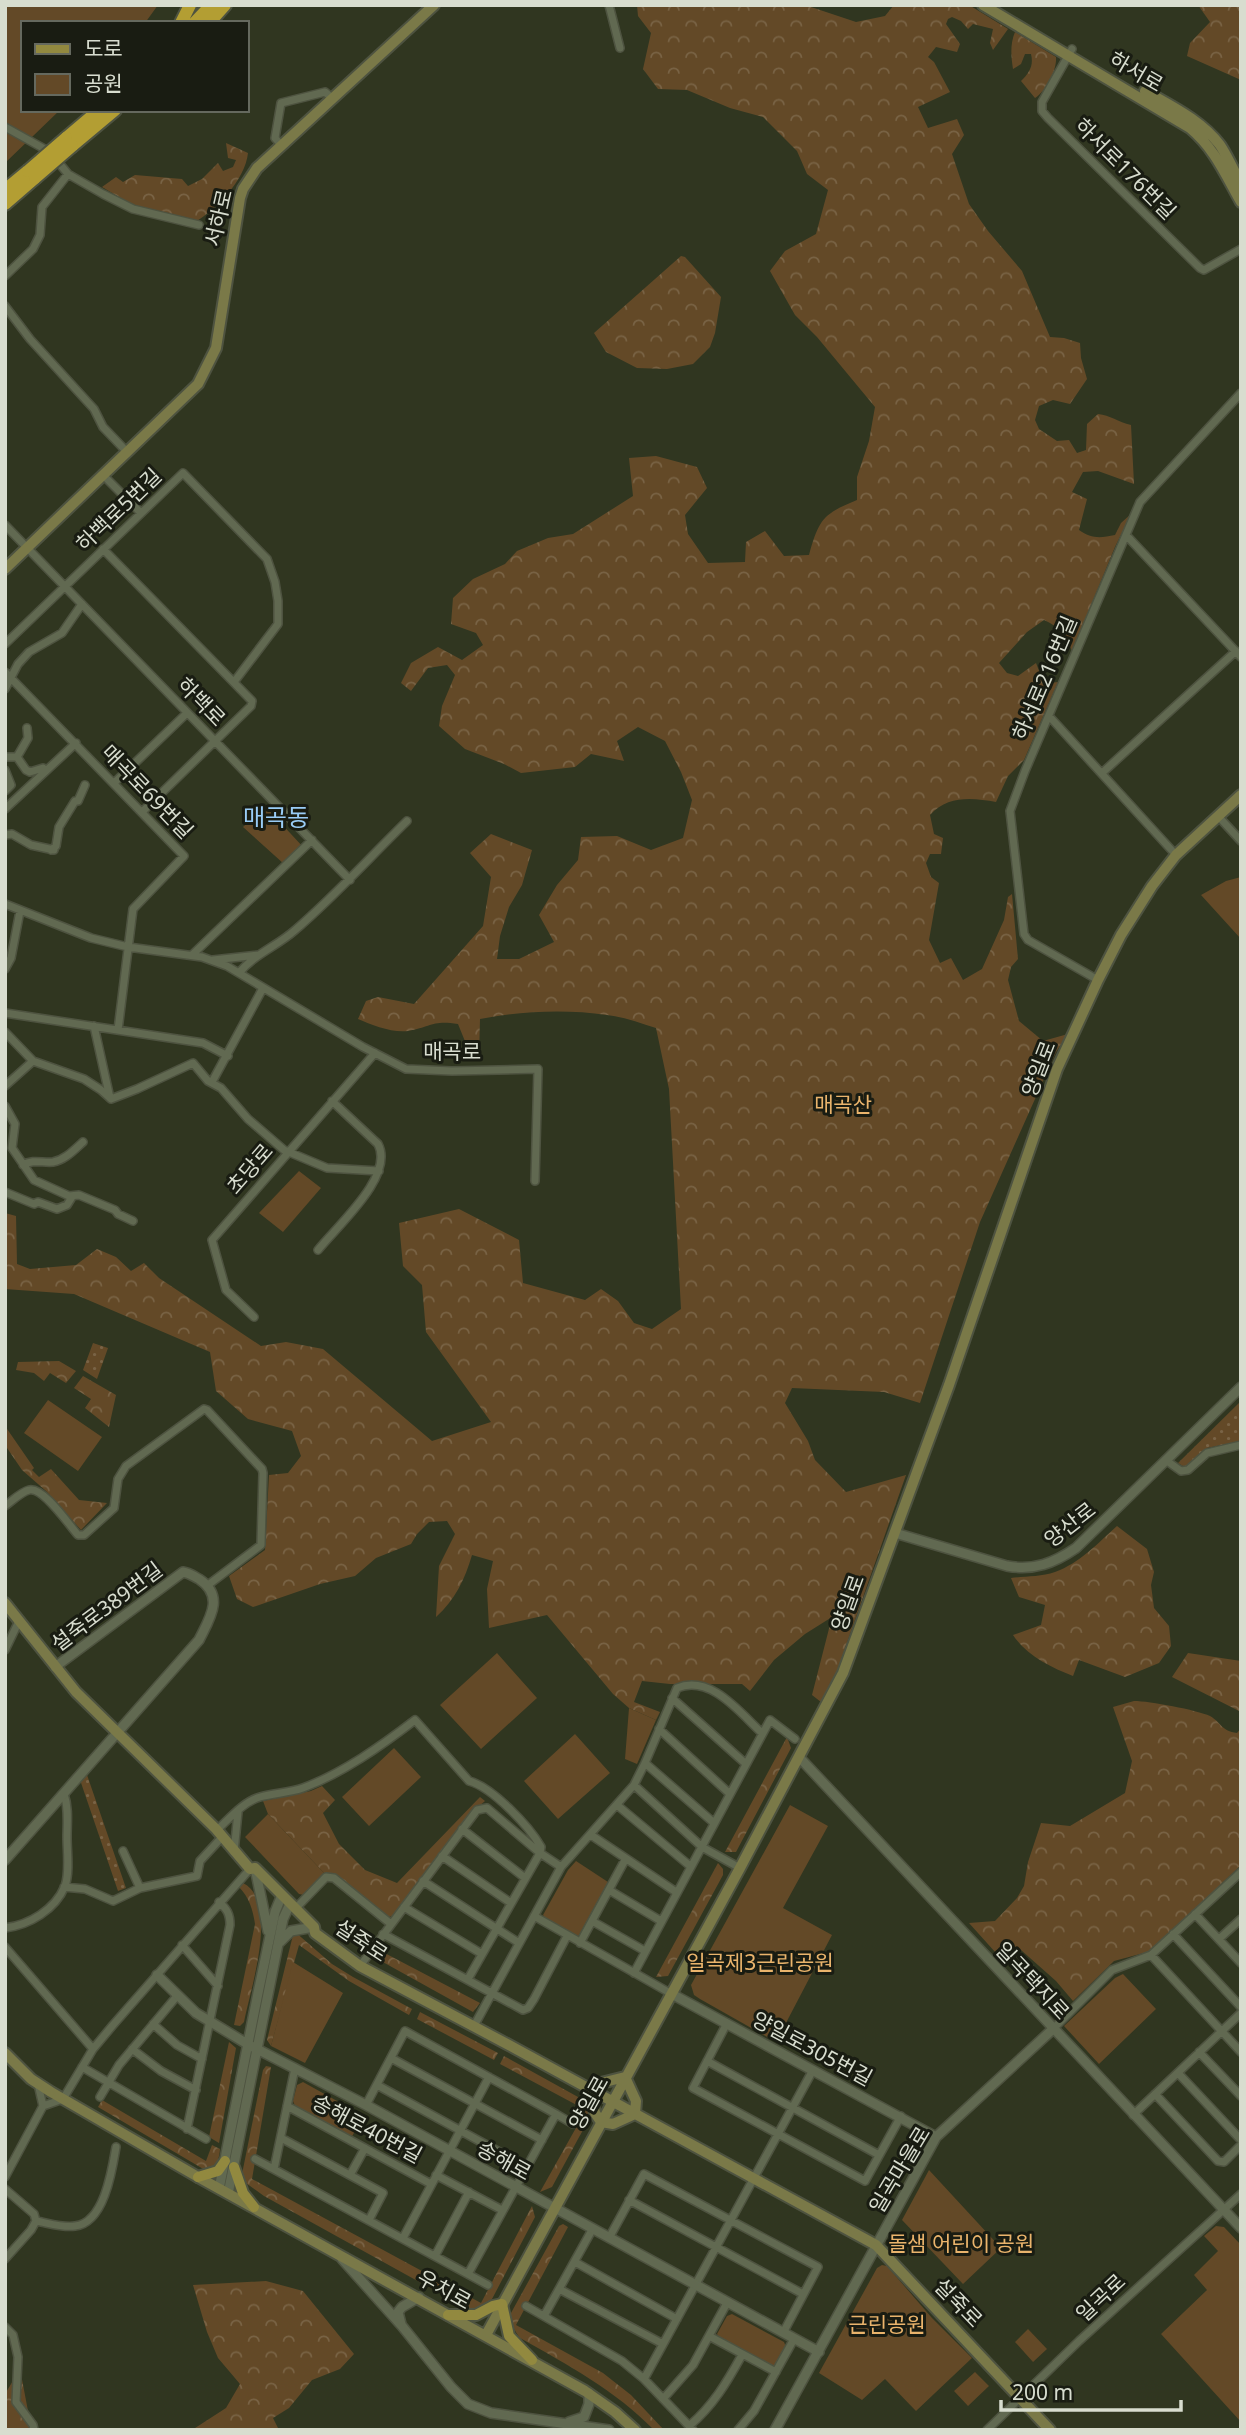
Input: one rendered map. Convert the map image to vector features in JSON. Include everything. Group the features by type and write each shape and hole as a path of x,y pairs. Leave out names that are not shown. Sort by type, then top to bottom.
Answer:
{"highway":[{"path":"182,21 190,5"},
{"path":"196,21 211,5"},
{"path":"211,21 225,5"},
{"path":"69,142 97,112"},
{"path":"5,190 31,174 69,142 112,112"},
{"path":"5,204 31,174"}],"main road":[{"name":"서하로","path":"5,569 191,392 204,374 216,348 240,198 257,168 434,5"},
{"name":"하서로","path":"984,5 1186,115 1220,145 1241,184"},
{"name":"하서로","path":"998,5 1172,115 1205,140 1217,156 1241,202"},
{"name":"양일로","path":"486,2335 843,1673 949,1385 1057,1069 1098,980 1138,908 1177,855 1241,795"},
{"name":"설죽로","path":"5,1603 76,1692 220,1833 234,1853 314,1927 314,1933 359,1966 876,2245 1050,2430"},
{"name":"우치로","path":"5,2053 38,2084 63,2099 198,2177 589,2393 634,2430"},
{"path":"625,2077 636,2101 635,2114 613,2123 601,2122 595,2113 589,2089 597,2084 625,2077"},
{"path":"198,2177 230,2164 243,2193 254,2207"},
{"path":"448,2315 476,2315 493,2305 502,2304 509,2336 532,2360"}],"street":[{"path":"609,5 620,48"},
{"name":"하서로176번길","path":"1070,52 1042,102 1042,111 1048,118 1200,268 1205,270 1241,249"},
{"path":"282,146 275,138 281,103 325,92 332,98"},
{"name":"서하로","path":"5,127 50,152 68,174 103,194 133,209 200,225"},
{"path":"5,276 33,249 40,235 42,207 68,174"},
{"path":"5,306 30,339 94,409 103,427 128,453"},
{"name":"하서로216번길","path":"1098,980 1028,940 1024,934 1010,811 1140,502 1241,393"},
{"name":"하백로5번길","path":"5,644 183,473 270,564 278,594 278,624 234,682"},
{"path":"104,476 141,513"},
{"name":"하백로","path":"5,525 350,880"},
{"path":"1102,774 1238,654 1126,535"},
{"path":"103,549 252,701 252,704 142,812"},
{"path":"5,688 8,675 29,652 62,634 82,604"},
{"name":"매곡로69번길","path":"8,675 184,856 133,909 128,947"},
{"path":"114,783 187,713"},
{"path":"1049,716 1177,855"},
{"path":"17,757 28,738 27,729"},
{"path":"5,809 76,743"},
{"path":"5,758 17,757"},
{"path":"17,757 30,772 43,768"},
{"path":"5,770 11,785 5,791"},
{"path":"5,835 12,834 31,845 54,850 59,827 75,801 78,801 85,785"},
{"path":"1217,816 1241,841"},
{"name":"매곡로","path":"239,974 244,966 294,932 350,880 407,821"},
{"path":"192,955 312,840"},
{"name":"매곡로","path":"5,904 84,936 128,947 213,960 399,1066 415,1070 538,1069 535,1181"},
{"path":"5,969 11,958 20,911"},
{"path":"118,1030 128,947"},
{"name":"매곡로","path":"213,960 260,955"},
{"path":"212,1082 263,988"},
{"path":"5,1013 203,1042 228,1056"},
{"path":"94,1027 110,1099"},
{"path":"5,1032 33,1061 84,1079 110,1099"},
{"name":"초당로","path":"254,1317 226,1290 212,1240 374,1053"},
{"path":"5,1086 33,1061"},
{"path":"110,1099 193,1063 248,1119 288,1153 334,1170 379,1171"},
{"path":"318,1250 372,1186 382,1156 377,1144 332,1101"},
{"path":"5,1106 15,1124 12,1149 34,1181 72,1197 79,1195 115,1210 133,1221"},
{"path":"23,1165 29,1161 53,1162 64,1159 83,1142"},
{"path":"5,1192 34,1204 38,1202 57,1209 67,1205 72,1197"},
{"name":"양산로","path":"895,1533 1007,1566 1043,1566 1076,1548 1241,1387"},
{"path":"5,1506 34,1489 44,1494 78,1535 83,1535 114,1508 118,1479 126,1465 204,1409 262,1469 263,1474 261,1545 208,1586 214,1603 212,1616 199,1640 5,1860"},
{"path":"1167,1461 1181,1471 1188,1470 1207,1453 1241,1445"},
{"name":"설죽로389번길","path":"55,1667 183,1572 188,1572 208,1586"},
{"path":"5,1650 19,1621"},
{"path":"474,2026 561,1867 634,1785 677,1688 710,1688 762,1733"},
{"path":"672,1698 746,1764"},
{"path":"64,1887 85,1889 113,1901 140,1888 197,1876 200,1861 220,1833 239,1810 257,1797 302,1788 343,1768 415,1720 469,1781 479,1783 532,1834 541,1847 468,1979"},
{"path":"634,1973 770,1720 794,1739"},
{"path":"659,1729 730,1794"},
{"name":"일곡택지로","path":"799,1757 1241,2228"},
{"path":"645,1763 714,1824"},
{"path":"634,1785 702,1847 740,1868"},
{"path":"5,1928 32,1921 54,1902 64,1887 67,1814 64,1794"},
{"path":"617,1805 690,1866"},
{"path":"359,1966 477,1810 486,1808 561,1867"},
{"path":"234,1853 239,1810"},
{"path":"462,1829 525,1878"},
{"path":"591,1835 676,1892"},
{"path":"123,1850 140,1888"},
{"path":"442,1856 511,1903"},
{"path":"580,1943 625,1860"},
{"path":"43,2106 63,2099 93,2049 219,1902 252,1868"},
{"path":"252,1868 274,1944"},
{"name":"일곡마을로","path":"775,2430 936,2137 1053,2029 1112,1970 1151,1955 1241,1872"},
{"path":"224,2191 274,1944 283,1919 292,1906 326,1877 334,1878 391,1924"},
{"path":"423,1881 519,1943"},
{"path":"609,1890 661,1922"},
{"path":"274,1944 275,1912 282,1895"},
{"path":"187,2129 211,2023 230,1918 219,1902"},
{"path":"404,1907 482,1954"},
{"path":"1195,1914 1241,1962"},
{"path":"534,1916 670,1993"},
{"path":"1219,1939 1241,1919"},
{"path":"592,1922 645,1951"},
{"path":"274,1944 291,1931 314,1927"},
{"path":"383,1934 523,2010 528,2008 567,1936"},
{"path":"1173,1934 1241,2007"},
{"path":"183,1945 218,1986"},
{"path":"5,1947 93,2049"},
{"path":"1151,1955 1241,2052"},
{"name":"송해로","path":"157,1975 177,1996 211,2023 253,2047 366,2105 819,2352"},
{"name":"양일로305번길","path":"670,1993 936,2137"},
{"path":"100,2097 132,2049 177,1996"},
{"path":"1133,2115 1241,2013"},
{"path":"726,2023 693,2088 864,2181 901,2116"},
{"path":"153,2024 177,2045 202,2059"},
{"path":"366,2105 405,2031 573,2124"},
{"path":"132,2049 161,2071 196,2090"},
{"path":"1199,2052 1241,2096"},
{"path":"391,2058 542,2140"},
{"path":"707,2061 879,2155"},
{"path":"82,2067 206,2139"},
{"path":"274,2169 295,2068"},
{"path":"644,2379 813,2070"},
{"path":"1178,2073 1241,2140"},
{"name":"송해로40번길","path":"403,2238 489,2077"},
{"path":"5,2177 43,2106 38,2084"},
{"path":"377,2085 527,2167"},
{"path":"1155,2094 1221,2163 1241,2146"},
{"name":"송해로40번길","path":"287,2106 431,2184"},
{"path":"468,2274 556,2115"},
{"path":"281,2138 383,2193 369,2220"},
{"path":"36,2221 70,2227 87,2223 95,2214 103,2196 113,2168 116,2147"},
{"path":"350,2175 365,2148"},
{"path":"255,2159 488,2285"},
{"path":"609,2238 644,2174 818,2267 783,2333"},
{"name":"송해로40번길","path":"436,2175 502,2210"},
{"path":"5,2189 34,2214 36,2221 5,2259"},
{"path":"435,2256 469,2192"},
{"name":"일곡로","path":"987,2430 1241,2194"},
{"path":"629,2200 803,2294"},
{"path":"544,2316 561,2290 592,2230"},
{"path":"336,2253 468,2404 491,2413 609,2430"},
{"path":"575,2262 677,2319"},
{"path":"561,2290 663,2344"},
{"path":"402,2326 398,2312 401,2307 419,2297"},
{"path":"663,2399 686,2375 727,2303"},
{"path":"526,2306 605,2350 644,2379 691,2428 723,2389 742,2354"},
{"path":"5,2327 15,2340 18,2357 16,2402 34,2430"},
{"path":"709,2336 776,2372"},
{"path":"738,2430 754,2411 794,2339"},
{"path":"561,2425 584,2417 589,2404 589,2393"}],"green space":[{"path":"5,5 158,5 146,21 21,21 21,112 58,112 5,163"},
{"name":"매곡산","path":"637,5 805,5 856,22 885,16 894,5 969,5 1008,29 993,50 990,43 993,29 973,24 968,29 961,21 952,17 948,19 946,24 960,44 957,52 936,47 928,57 934,62 950,92 918,107 928,128 957,119 964,135 952,154 969,204 1022,271 1050,337 1080,343 1087,379 1070,404 1053,400 1039,406 1035,420 1039,429 1057,441 1069,440 1077,453 1086,450 1087,424 1098,414 1131,425 1134,484 1098,471 1083,472 1072,492 1087,499 1079,530 1088,535 1115,535 1121,523 1131,514 1072,651 1062,632 1044,620 1027,632 999,663 1007,673 1018,676 1036,663 1041,676 1050,683 1058,682 1024,760 1008,776 996,802 970,799 953,801 930,815 934,834 943,838 941,854 930,854 926,863 931,877 939,883 929,940 940,963 951,958 963,980 982,969 1004,920 1008,897 1012,894 1018,959 1011,967 1008,980 1019,1021 1043,1041 1068,1034 1056,1052 980,1222 920,1403 884,1392 792,1388 785,1403 808,1441 815,1460 846,1492 906,1475 837,1671 821,1702 812,1695 832,1617 805,1634 774,1660 750,1691 742,1684 670,1684 642,1681 634,1702 660,1712 656,1720 629,1708 613,1694 547,1615 489,1628 487,1589 493,1561 472,1555 458,1589 449,1604 436,1617 439,1566 455,1534 447,1521 429,1522 411,1544 376,1558 355,1576 320,1584 253,1607 237,1599 229,1576 265,1550 269,1475 288,1473 301,1456 292,1431 248,1419 216,1391 210,1352 74,1294 5,1289 5,1213 16,1216 17,1264 30,1269 76,1265 97,1249 116,1257 131,1271 144,1263 159,1278 261,1346 286,1342 323,1349 432,1441 491,1422 426,1332 422,1285 403,1266 399,1223 459,1209 519,1240 523,1283 585,1300 601,1289 618,1301 634,1323 652,1329 681,1309 669,1089 656,1028 620,1017 591,1013 544,1012 496,1016 480,1019 479,1058 471,1056 458,1024 437,1023 408,1031 395,1031 358,1019 366,1001 378,997 414,1004 483,926 491,877 470,853 491,834 532,850 522,885 509,907 500,936 497,959 519,959 554,942 539,915 557,885 578,860 581,837 617,836 651,850 683,838 692,800 665,741 638,727 617,741 624,761 591,754 575,767 521,773 465,749 439,726 442,706 455,675 447,665 428,668 411,691 401,683 411,663 438,647 462,660 483,645 476,633 451,624 453,598 473,579 505,564 517,551 548,538 573,534 633,496 629,458 656,456 697,467 707,488 685,515 688,534 708,563 745,562 746,542 765,531 784,556 809,555 824,519 837,509 857,500 857,477 869,441 875,407 817,337 795,315 770,271 785,251 816,234 828,190 807,174 797,151 763,117 730,108 687,90 658,89 643,69 651,33 638,16"},
{"path":"1198,5 1241,5 1241,80 1187,56 1190,43 1210,22"},
{"path":"1015,32 1056,57 1050,80 1035,98 1021,81 1030,69 1031,54 1025,54 1021,64 1013,69 1011,50"},
{"path":"226,143 248,153 246,163 229,193 195,222 134,206 102,187 116,177 123,182 135,175 182,179 188,186 202,179 218,163 223,171 233,167 236,160 228,158"},
{"path":"681,256 685,257 721,297 710,347 693,364 667,369 637,368 606,352 594,333"},
{"path":"265,806 304,848 284,864 243,827"},
{"path":"1241,877 1241,939 1201,895 1226,881"},
{"path":"299,1171 321,1188 283,1232 259,1213"},
{"path":"93,1343 108,1348 97,1379 83,1370"},
{"path":"59,1361 76,1371 66,1383 50,1373 44,1381 34,1373 16,1370 18,1362"},
{"path":"83,1376 116,1395 109,1427 85,1408 91,1399 74,1388"},
{"path":"48,1400 102,1437 78,1471 24,1433"},
{"path":"1241,1401 1241,1441 1207,1448 1186,1468 1178,1463"},
{"path":"5,1426 39,1477 51,1469 79,1500 107,1503 81,1530 46,1491 22,1470 5,1445"},
{"path":"1117,1526 1147,1549 1154,1572 1151,1585 1154,1608 1169,1626 1171,1646 1159,1663 1125,1677 1079,1660 1073,1676 1032,1655 1013,1635 1041,1625 1045,1605 1019,1597 1011,1578 1044,1575 1064,1568 1088,1552"},
{"path":"497,1653 537,1698 481,1749 440,1705"},
{"path":"1188,1653 1241,1661 1241,1712 1172,1677"},
{"path":"1134,1701 1173,1706 1204,1714 1232,1732 1237,1733 1241,1728 1241,1865 1151,1951 1114,1961 1073,2001 1056,1981 1021,1950 1005,1963 969,1923 995,1921 1017,1898 1024,1886 1028,1862 1041,1823 1070,1826 1125,1793 1132,1761 1113,1707"},
{"path":"629,1708 656,1720 637,1764 625,1759"},
{"path":"575,1734 610,1773 558,1819 524,1781"},
{"path":"787,1737 791,1748 736,1852 725,1852"},
{"path":"394,1748 421,1777 369,1826 342,1797"},
{"path":"86,1772 126,1888 118,1891 78,1774"},
{"path":"322,1786 335,1800 323,1813 339,1844 365,1870 397,1883 480,1797 485,1801 472,1812 394,1916 388,1917 335,1875 325,1874 268,1814 263,1801 311,1791"},
{"name":"일곡제3근린공원","path":"790,1805 828,1826 783,1908 832,1935 776,2042 694,1995 691,1985"},
{"path":"268,1814 325,1874 304,1895 299,1894 245,1837"},
{"path":"576,1861 608,1882 578,1937 546,1920 543,1915 568,1870"},
{"path":"718,1863 723,1869 723,1875 668,1976 656,1977"},
{"path":"243,1883 254,1893 260,1908 261,1927 256,1969 244,2022 240,2026 234,2025 255,1924 250,1904 239,1887"},
{"path":"294,1931 332,1964 412,2009 409,2015 349,1981 299,1945 271,2046 267,2040"},
{"path":"377,1949 480,2003 473,2012 372,1956"},
{"path":"293,1962 343,1993 305,2063 271,2046"},
{"path":"1123,1974 1156,2009 1099,2064 1064,2026 1115,1978"},
{"path":"420,2012 498,2053 494,2060 417,2019"},
{"path":"229,2042 236,2048 219,2143 209,2137"},
{"path":"504,2056 578,2097 591,2109 591,2115 552,2187 540,2192 586,2110 500,2064"},
{"path":"266,2066 271,2067 252,2179 481,2303 532,2206 535,2217 492,2299 477,2309 470,2310 264,2196 243,2181 242,2174"},
{"path":"303,2082 364,2116 351,2138 295,2106 293,2101 297,2085"},
{"path":"102,2100 206,2161 212,2145 220,2149 217,2162 205,2170 98,2107"},
{"name":"돌샘 어린이 공원","path":"929,2170 1001,2248 963,2284 902,2220"},
{"path":"563,2224 568,2227 516,2325 603,2373 631,2395 664,2430 654,2430 607,2390 520,2338 514,2329 511,2313 559,2226"},
{"path":"1216,2226 1224,2227 1241,2245 1241,2422 1161,2334 1207,2290 1194,2275 1218,2251 1204,2236"},
{"name":"근린공원","path":"887,2266 932,2318 972,2358 916,2411 885,2379 862,2400 819,2373 877,2268"},
{"path":"266,2281 303,2291 354,2354 340,2369 312,2380 289,2408 273,2418 279,2430 192,2430 226,2408 240,2384 218,2358 193,2285"},
{"path":"732,2314 784,2342 786,2347 776,2365 771,2367 719,2339 717,2334 727,2316"},
{"path":"1028,2329 1047,2349 1033,2362 1015,2342"},
{"path":"20,2369 29,2430 5,2430 5,2394"},
{"path":"975,2372 989,2386 968,2406 954,2391"}],"district":[{"name":"매곡동","path":"276,818"}]}
